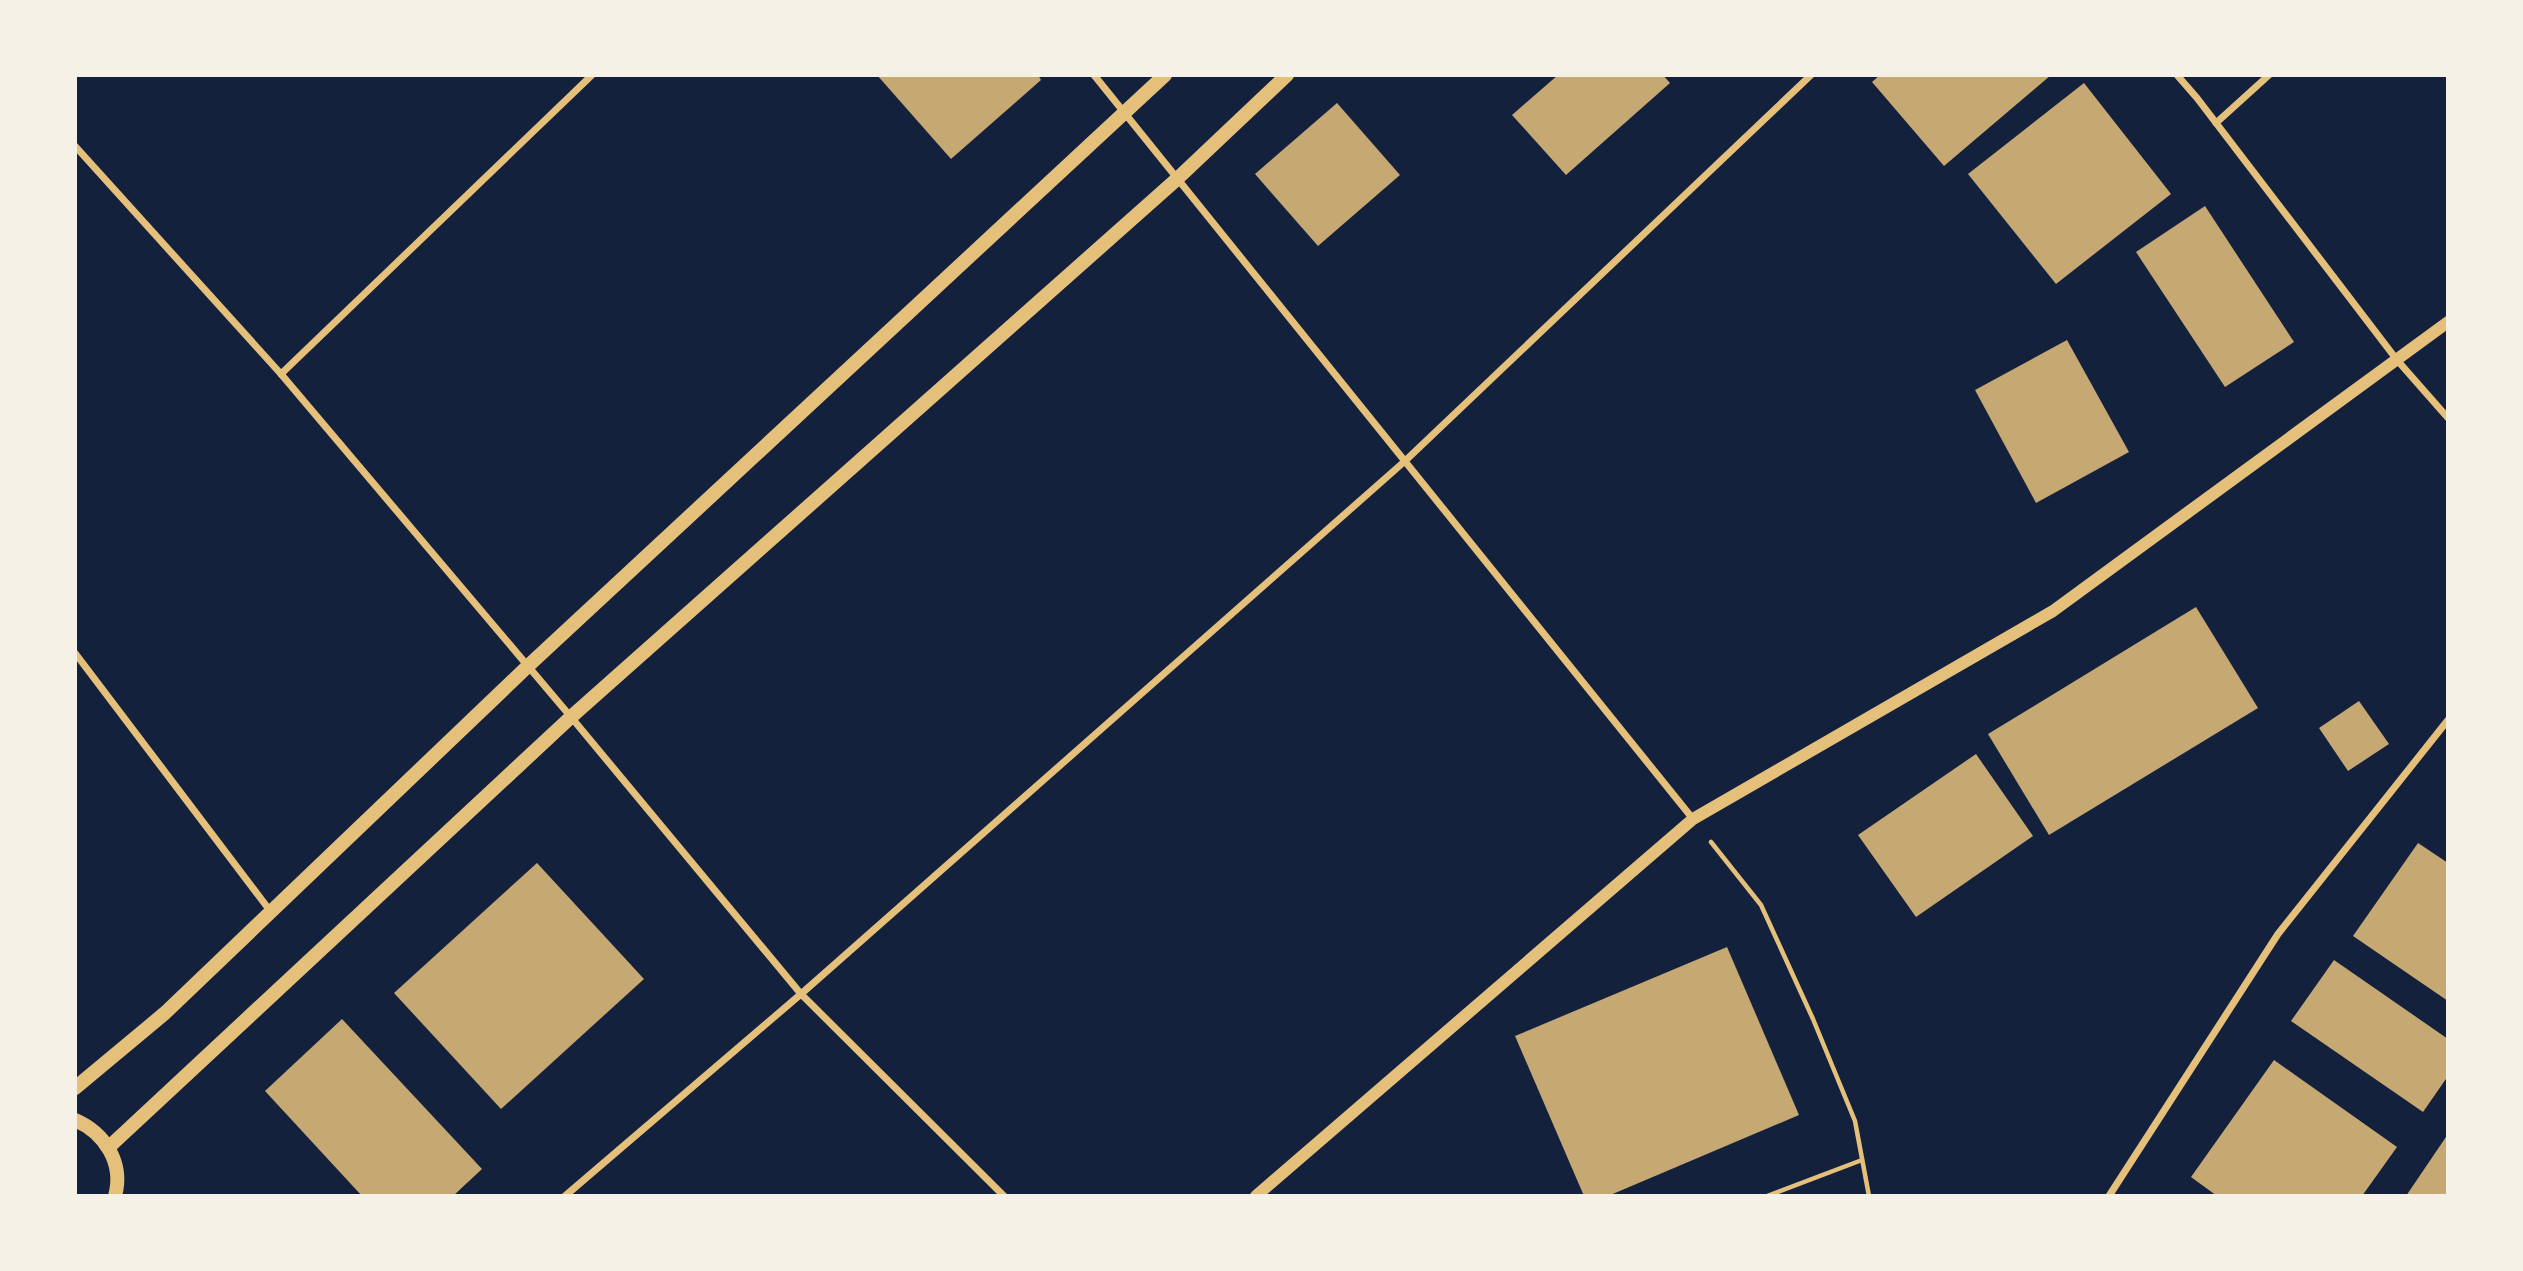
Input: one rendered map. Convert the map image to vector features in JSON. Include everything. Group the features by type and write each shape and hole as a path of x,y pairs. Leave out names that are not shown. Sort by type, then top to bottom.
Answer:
{"main road":[{"path":"75,1088 165,1013 528,666 1165,75"},
{"path":"109,1147 571,717 1177,179 1287,75"},
{"path":"75,1120 95,1131 109,1147 117,1167 119,1193"}],"street":[{"path":"281,374 592,75"},
{"path":"1094,75 1693,819"},
{"path":"565,1196 801,994 1405,461 1811,75"},
{"path":"2177,75 2397,360 2448,418"},
{"path":"2216,123 2269,75"},
{"path":"75,146 281,374 801,994 1004,1196"},
{"path":"1256,1196 1693,819 2053,611 2448,322"},
{"path":"75,653 272,913"},
{"path":"2109,1196 2278,934 2448,720"}],"path":[{"path":"1693,819 1761,905 1813,1019 1855,1121 1869,1196"},
{"path":"1767,1196 1862,1160"}],"building":[{"path":"877,75 1038,75 1041,80 951,159"},
{"path":"1558,75 1663,75 1670,83 1566,175 1512,115"},
{"path":"1880,75 2051,75 1944,166 1872,82"},
{"path":"2084,83 2171,194 2056,284 1968,174"},
{"path":"1337,103 1400,175 1318,246 1255,174"},
{"path":"2205,206 2294,342 2225,387 2136,252"},
{"path":"2067,340 2129,452 2036,503 1975,390"},
{"path":"2196,607 2258,708 2049,835 1988,734"},
{"path":"2359,701 2389,744 2348,771 2319,728"},
{"path":"1976,754 2033,836 1916,917 1858,835"},
{"path":"2418,843 2448,863 2448,1001 2353,936"},
{"path":"537,863 644,979 501,1109 394,993"},
{"path":"1727,947 1799,1115 1608,1196 1584,1196 1515,1036"},
{"path":"2334,960 2448,1039 2448,1076 2423,1112 2291,1021"},
{"path":"342,1019 482,1169 453,1196 362,1196 265,1091"},
{"path":"2274,1060 2397,1147 2362,1196 2217,1196 2191,1177"},
{"path":"2448,1134 2448,1196 2406,1196"}]}
